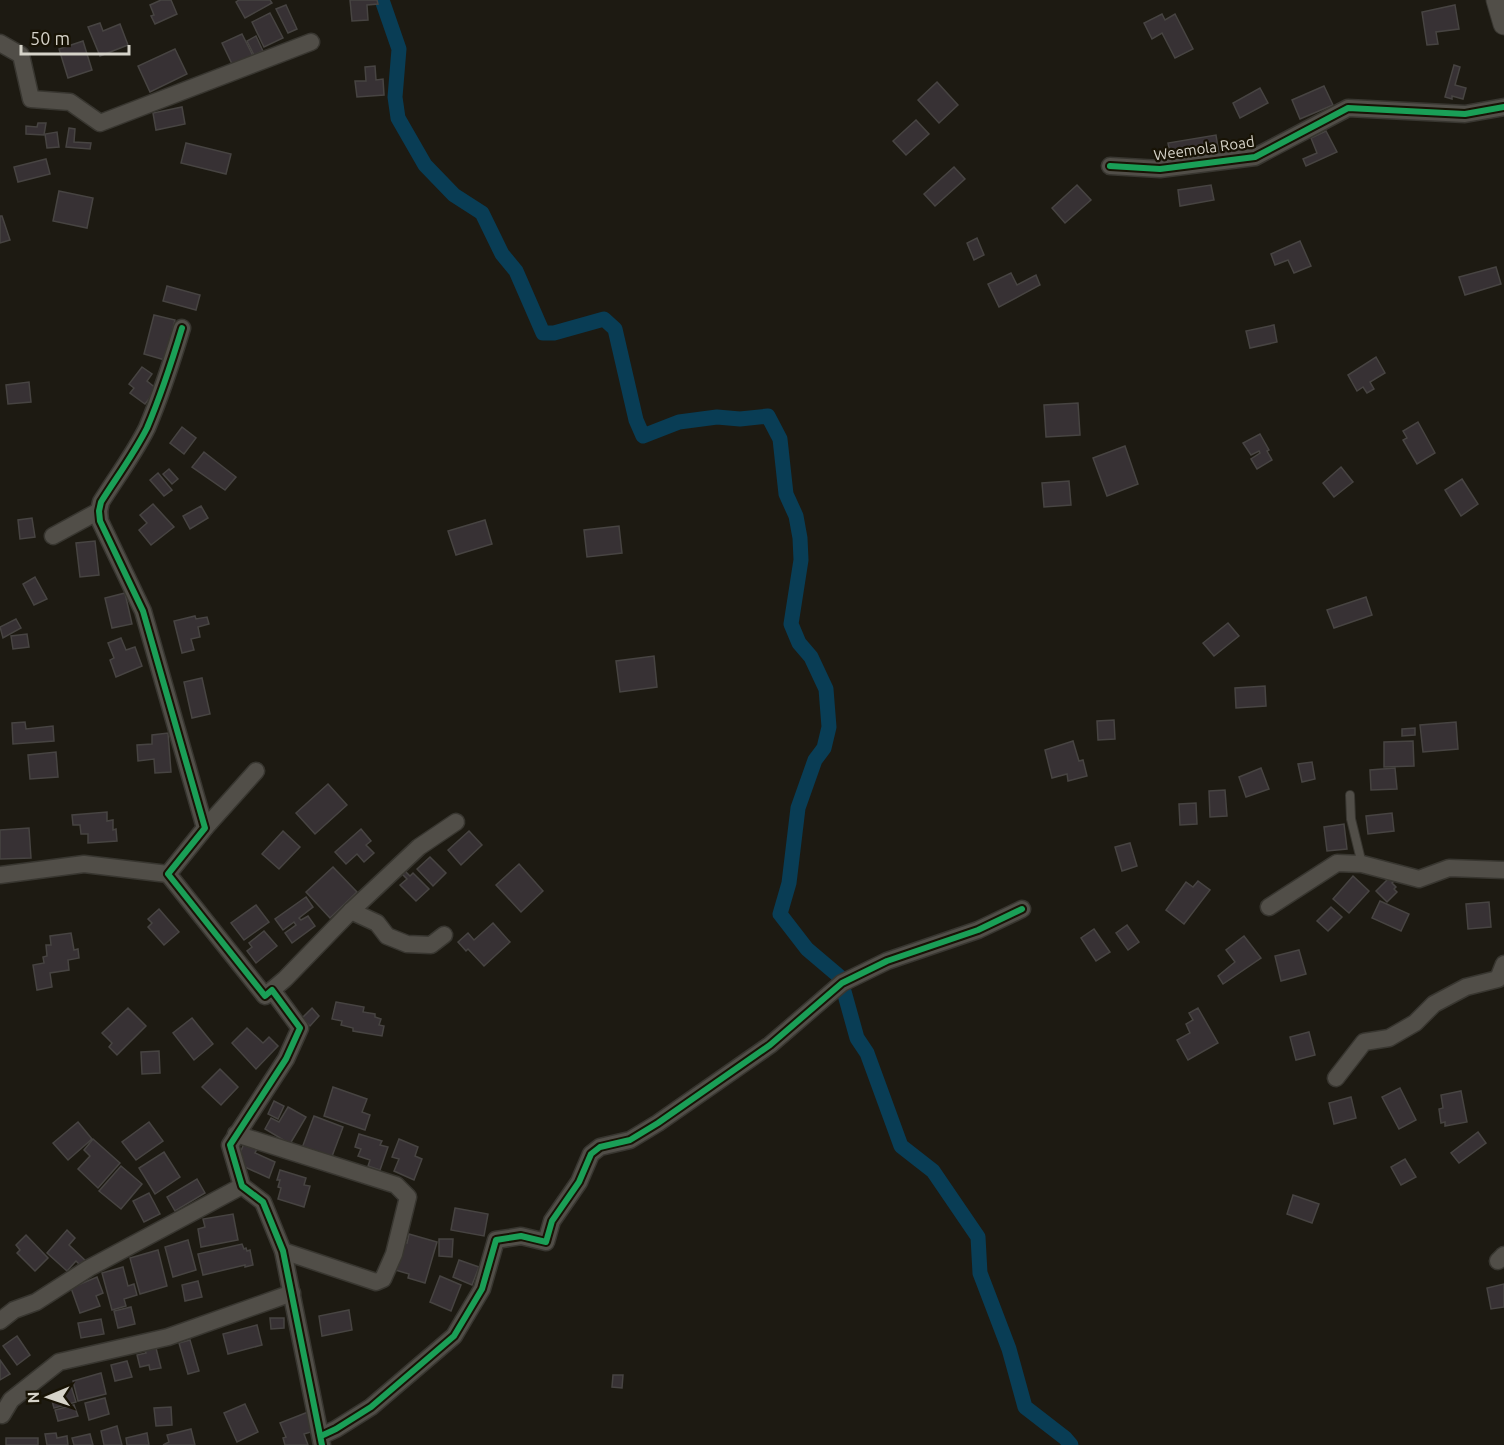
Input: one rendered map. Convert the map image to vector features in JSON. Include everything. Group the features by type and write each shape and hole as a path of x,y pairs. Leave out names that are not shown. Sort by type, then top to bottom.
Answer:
{"street":[{"path":"1497,0 1504,24"},
{"path":"0,43 21,55 31,99 70,102 100,123 311,42"},
{"name":"Weemola Road","path":"1110,166 1160,168 1255,157 1348,108 1465,114 1504,107"},
{"path":"182,328 163,388 147,428 101,502 99,511 100,520 143,611 205,828"},
{"path":"53,536 99,511"},
{"path":"168,874 256,771"},
{"path":"0,875 84,864 168,874 265,996 419,847 456,822"},
{"path":"1269,908 1337,863 1362,864 1419,879 1449,868 1504,870"},
{"path":"272,990 300,1028 286,1059 230,1145 242,1186 263,1202 283,1251 321,1441 371,1407 454,1336 482,1288 496,1240 521,1236 546,1242 552,1221 579,1182 591,1154 600,1147 630,1140 658,1123 770,1045 842,983 887,961 978,930 1022,909"},
{"path":"351,911 378,923 387,936 407,944 430,945 444,935"},
{"path":"1336,1078 1364,1042 1389,1038 1414,1023 1434,1004 1466,987 1498,979 1504,964"},
{"path":"236,1134 396,1185 408,1197 394,1254 383,1279 376,1282 283,1251"},
{"path":"0,1321 14,1310 36,1302 89,1268 242,1186"},
{"path":"2,1415 11,1400 59,1362 168,1337 292,1293"}],"lane":[{"path":"1350,795 1351,819 1362,864"}],"building":[{"path":"161,0 171,0 177,14 155,24 151,16 154,15 150,5"},
{"path":"239,0 270,0 272,3 245,18 236,2"},
{"path":"350,0 377,0 378,4 367,5 368,20 352,21"},
{"path":"286,5 297,29 288,33 276,9"},
{"path":"1455,5 1459,29 1436,32 1438,44 1427,45 1422,12"},
{"path":"270,13 283,38 264,47 252,22"},
{"path":"1162,14 1165,20 1175,14 1193,49 1175,58 1162,33 1152,39 1144,23"},
{"path":"100,23 103,31 120,24 128,45 100,56 88,27"},
{"path":"242,34 253,56 233,66 222,43"},
{"path":"256,36 263,51 254,55 247,41"},
{"path":"83,41 92,70 68,78 59,49"},
{"path":"175,49 187,74 150,92 138,66"},
{"path":"1454,65 1460,67 1455,85 1466,88 1463,99 1445,97"},
{"path":"375,66 376,80 383,79 384,95 357,97 355,81 366,81 365,67"},
{"path":"937,82 958,105 939,123 918,100"},
{"path":"1324,86 1333,105 1300,119 1292,100"},
{"path":"1260,88 1268,103 1240,118 1233,103"},
{"path":"182,107 185,124 156,130 153,113"},
{"path":"916,120 929,134 906,155 893,141"},
{"path":"38,123 46,123 44,135 26,134 26,126 37,127"},
{"path":"69,128 75,129 74,142 91,143 90,149 66,147"},
{"path":"1326,131 1337,152 1306,166 1303,159 1317,153 1311,138"},
{"path":"57,132 59,147 47,148 45,134"},
{"path":"1216,135 1219,154 1172,162 1168,143"},
{"path":"186,143 231,154 226,174 181,163"},
{"path":"46,159 50,174 18,182 14,167"},
{"path":"954,167 965,179 935,206 924,194"},
{"path":"1077,185 1091,200 1065,223 1052,208"},
{"path":"1211,185 1214,200 1180,206 1178,190"},
{"path":"59,191 93,198 87,228 53,221"},
{"path":"0,216 2,216 10,240 0,243"},
{"path":"977,238 984,255 974,260 967,243"},
{"path":"1300,241 1311,266 1294,273 1288,260 1275,265 1271,254"},
{"path":"1496,267 1501,284 1465,295 1459,277"},
{"path":"1011,273 1017,285 1036,275 1040,285 999,307 988,284"},
{"path":"167,286 200,295 196,310 163,301"},
{"path":"154,315 175,320 165,360 144,354"},
{"path":"1274,325 1277,342 1250,348 1246,331"},
{"path":"1376,357 1385,373 1370,382 1374,389 1367,393 1363,387 1357,391 1348,375"},
{"path":"142,367 152,374 147,381 157,389 145,404 130,393 134,388 129,384"},
{"path":"29,382 31,402 8,404 6,385"},
{"path":"1078,403 1080,435 1046,437 1044,405"},
{"path":"1418,422 1435,453 1417,464 1403,440 1407,438 1403,431"},
{"path":"182,427 196,438 184,454 170,443"},
{"path":"1260,434 1272,460 1257,469 1251,459 1260,453 1259,451 1251,455 1243,443"},
{"path":"1125,446 1138,484 1107,496 1093,458"},
{"path":"204,452 236,477 225,490 192,467"},
{"path":"1341,467 1353,482 1334,497 1323,483"},
{"path":"169,469 178,479 172,484 163,474"},
{"path":"158,473 172,490 164,496 150,480"},
{"path":"1462,479 1478,504 1461,516 1445,490"},
{"path":"1069,481 1071,505 1044,507 1042,483"},
{"path":"153,504 174,527 151,545 139,530 147,523 140,515"},
{"path":"201,506 208,518 190,529 183,516"},
{"path":"32,518 35,537 20,539 18,520"},
{"path":"485,520 492,544 456,555 448,531"},
{"path":"619,526 622,553 587,557 584,530"},
{"path":"95,541 99,575 80,577 76,543"},
{"path":"35,577 47,599 34,605 23,584"},
{"path":"125,593 132,624 112,628 105,598"},
{"path":"1366,597 1372,615 1334,628 1327,610"},
{"path":"195,616 196,619 207,617 209,624 198,627 200,637 191,639 194,650 182,653 174,621"},
{"path":"16,619 21,628 3,638 0,627"},
{"path":"1228,623 1239,636 1214,656 1203,643"},
{"path":"27,634 29,647 13,649 11,636"},
{"path":"121,638 126,650 135,647 142,666 116,677 110,660 114,658 108,643"},
{"path":"654,656 657,687 620,692 616,661"},
{"path":"202,678 210,714 192,718 184,682"},
{"path":"1265,686 1266,706 1236,708 1235,688"},
{"path":"1114,720 1115,739 1098,740 1097,721"},
{"path":"25,722 26,729 53,726 54,741 13,744 12,723"},
{"path":"1456,722 1458,749 1423,752 1420,725"},
{"path":"1415,728 1415,735 1402,736 1402,729"},
{"path":"168,733 171,772 155,773 154,759 138,761 137,745 152,744 152,735"},
{"path":"1073,741 1079,761 1083,760 1087,776 1068,781 1067,774 1052,778 1045,750"},
{"path":"1413,741 1414,766 1384,767 1384,742"},
{"path":"56,752 58,777 30,779 28,755"},
{"path":"1312,762 1315,779 1302,782 1298,764"},
{"path":"1261,768 1269,789 1246,797 1239,777"},
{"path":"1395,768 1397,789 1371,790 1370,770"},
{"path":"328,784 347,805 315,834 296,813"},
{"path":"1225,790 1227,816 1210,817 1209,791"},
{"path":"1196,803 1197,824 1180,825 1179,804"},
{"path":"107,812 107,821 113,820 113,830 116,829 117,841 88,843 88,834 81,834 80,825 73,825 72,815"},
{"path":"1392,813 1394,831 1368,834 1366,816"},
{"path":"1344,824 1347,849 1327,851 1324,827"},
{"path":"29,828 31,858 0,859 0,830"},
{"path":"361,829 371,841 366,845 374,853 364,862 357,854 346,864 335,852"},
{"path":"283,831 300,847 279,869 262,854"},
{"path":"469,831 482,845 461,865 448,850"},
{"path":"1130,843 1137,866 1122,871 1115,847"},
{"path":"430,857 446,873 433,886 417,869"},
{"path":"519,864 543,891 521,912 496,885"},
{"path":"333,867 357,892 330,918 306,892"},
{"path":"405,871 410,876 413,873 429,889 416,901 400,885 407,879 402,874"},
{"path":"1353,876 1369,891 1349,913 1333,899"},
{"path":"1390,877 1394,881 1392,883 1397,892 1387,902 1376,891"},
{"path":"1198,881 1210,890 1184,924 1166,910 1186,882 1193,887"},
{"path":"306,897 313,907 299,918 301,920 308,916 315,926 292,943 285,933 296,925 294,922 283,930 275,919"},
{"path":"1380,901 1409,914 1401,931 1372,918"},
{"path":"1489,902 1491,927 1468,929 1466,904"},
{"path":"256,905 269,922 244,940 231,923"},
{"path":"1331,907 1342,917 1328,931 1317,921"},
{"path":"159,909 179,932 164,945 148,927 152,923 148,919"},
{"path":"493,923 510,942 484,966 458,942 468,933 474,940"},
{"path":"1127,925 1139,942 1128,950 1116,933"},
{"path":"1094,929 1110,952 1096,961 1081,938"},
{"path":"264,931 277,946 256,963 247,951 252,947 249,943"},
{"path":"71,933 74,950 78,949 79,958 68,960 69,970 50,973 52,987 37,990 33,965 44,963 43,957 47,956 46,945 51,945 50,936"},
{"path":"1244,936 1261,958 1223,984 1218,976 1235,962 1226,950"},
{"path":"1299,950 1306,974 1281,981 1275,956"},
{"path":"336,1002 364,1007 363,1012 375,1014 375,1017 381,1019 379,1025 384,1026 382,1036 353,1031 353,1028 341,1025 342,1021 332,1019"},
{"path":"128,1008 146,1026 117,1055 109,1047 112,1043 102,1033"},
{"path":"312,1008 319,1016 310,1026 302,1018"},
{"path":"1198,1008 1218,1043 1188,1060 1177,1040 1190,1033 1186,1024 1193,1020 1189,1013"},
{"path":"192,1018 213,1044 194,1060 173,1033"},
{"path":"247,1028 263,1043 269,1037 278,1046 256,1069 232,1043"},
{"path":"1309,1032 1315,1055 1296,1060 1290,1037"},
{"path":"159,1051 160,1073 142,1074 141,1052"},
{"path":"220,1069 238,1087 221,1105 202,1087"},
{"path":"333,1087 367,1099 362,1112 370,1115 365,1130 324,1116"},
{"path":"1400,1088 1416,1120 1399,1129 1382,1097"},
{"path":"1461,1091 1467,1122 1445,1126 1445,1122 1441,1123 1439,1109 1443,1108 1441,1095"},
{"path":"1351,1097 1356,1118 1334,1124 1329,1103"},
{"path":"274,1101 284,1106 278,1119 268,1114"},
{"path":"288,1107 306,1117 290,1144 265,1129 271,1118 279,1122"},
{"path":"314,1116 343,1127 331,1159 302,1148"},
{"path":"78,1122 92,1139 68,1160 53,1143"},
{"path":"149,1122 163,1141 136,1160 122,1142"},
{"path":"1478,1132 1486,1143 1459,1163 1451,1153"},
{"path":"359,1134 382,1141 380,1145 388,1147 380,1170 368,1166 370,1160 358,1156 361,1149 355,1147"},
{"path":"93,1139 120,1163 98,1188 78,1169 90,1156 84,1150"},
{"path":"399,1139 418,1147 415,1156 422,1159 414,1180 394,1171 399,1159 392,1157"},
{"path":"245,1141 258,1147 255,1153 275,1162 269,1178 236,1163"},
{"path":"164,1152 180,1177 155,1194 139,1168"},
{"path":"1405,1159 1416,1177 1401,1185 1391,1167"},
{"path":"121,1166 142,1184 121,1209 99,1191"},
{"path":"280,1170 306,1178 304,1185 310,1186 304,1207 278,1199 281,1188 278,1187 280,1180 277,1180"},
{"path":"197,1179 205,1193 175,1211 167,1197"},
{"path":"149,1193 160,1214 144,1222 133,1201"},
{"path":"1293,1195 1319,1204 1312,1223 1287,1214"},
{"path":"455,1208 488,1214 484,1236 451,1230"},
{"path":"233,1214 238,1240 201,1247 198,1229 205,1227 203,1219"},
{"path":"67,1230 75,1238 69,1245 88,1263 83,1268 76,1261 67,1271 47,1253"},
{"path":"409,1234 437,1242 425,1283 408,1278 409,1274 392,1269 401,1241 407,1243"},
{"path":"26,1235 48,1258 35,1271 17,1253 20,1250 16,1245"},
{"path":"439,1239 453,1239 452,1257 439,1256"},
{"path":"188,1240 196,1270 173,1277 165,1247"},
{"path":"242,1244 244,1249 250,1250 253,1265 203,1275 198,1254"},
{"path":"158,1250 167,1286 140,1294 130,1258"},
{"path":"459,1260 479,1267 472,1285 453,1277"},
{"path":"123,1267 128,1286 134,1284 137,1295 124,1299 126,1306 112,1310 102,1273"},
{"path":"440,1276 461,1285 451,1311 430,1302"},
{"path":"97,1277 103,1293 96,1296 100,1306 80,1313 71,1288"},
{"path":"198,1281 202,1297 185,1301 182,1285"},
{"path":"1504,1284 1504,1307 1491,1309 1487,1288"},
{"path":"131,1307 135,1324 118,1328 114,1311"},
{"path":"349,1310 352,1330 322,1336 319,1316"},
{"path":"270,1318 284,1318 284,1328 271,1329"},
{"path":"101,1319 104,1334 81,1338 78,1323"},
{"path":"257,1325 262,1345 228,1354 223,1334"},
{"path":"17,1336 30,1355 17,1365 3,1346"},
{"path":"190,1340 199,1371 188,1374 179,1343"},
{"path":"156,1348 161,1368 150,1370 149,1365 140,1367 137,1355 146,1353 145,1350"},
{"path":"0,1360 10,1374 0,1380"},
{"path":"127,1361 132,1377 115,1381 111,1365"},
{"path":"101,1373 106,1394 78,1401 73,1381"},
{"path":"613,1375 623,1375 622,1388 612,1387"},
{"path":"71,1386 76,1402 54,1408 51,1397 66,1393 64,1388"},
{"path":"105,1398 109,1414 89,1420 85,1403"},
{"path":"245,1404 258,1432 237,1442 224,1413"},
{"path":"74,1405 78,1416 58,1421 55,1410"},
{"path":"171,1407 172,1425 156,1426 154,1408"},
{"path":"308,1412 314,1431 304,1434 308,1445 285,1445 283,1438 286,1437 280,1423"},
{"path":"117,1426 122,1445 104,1445 101,1431"},
{"path":"191,1429 195,1445 163,1445 169,1442 167,1435"},
{"path":"56,1433 57,1438 67,1436 68,1445 47,1445 45,1434"},
{"path":"147,1433 149,1445 127,1445 126,1438"},
{"path":"90,1434 93,1445 74,1445 72,1438"},
{"path":"6,1438 38,1438 38,1445 6,1445"}],"waterway":[{"path":"382,0 399,49 395,97 398,118 425,165 454,195 482,213 502,254 516,271 543,333 554,333 604,319 615,329 636,420 643,436 679,422 717,417 740,419 768,416 780,439 786,494 796,516 800,538 801,560 791,624 799,643 811,657 826,689 829,727 824,748 815,760 798,808 789,883 780,914 807,949 840,977 857,1038 867,1053 901,1146 933,1171 978,1237 980,1273 1009,1349 1025,1407 1071,1445"}],"cycle path":[{"path":"1110,166 1160,169 1255,157 1348,108 1465,114 1504,107"},
{"path":"182,328 147,428 101,502 100,521 143,611 205,828 168,874 265,996 272,990 300,1028 286,1059 230,1145 242,1186 263,1202 283,1251 322,1445"},
{"path":"321,1436 371,1407 454,1336 482,1289 496,1240 521,1236 546,1242 552,1221 579,1182 591,1154 600,1147 630,1140 658,1123 770,1045 842,983 887,961 978,930 1022,909"}]}
